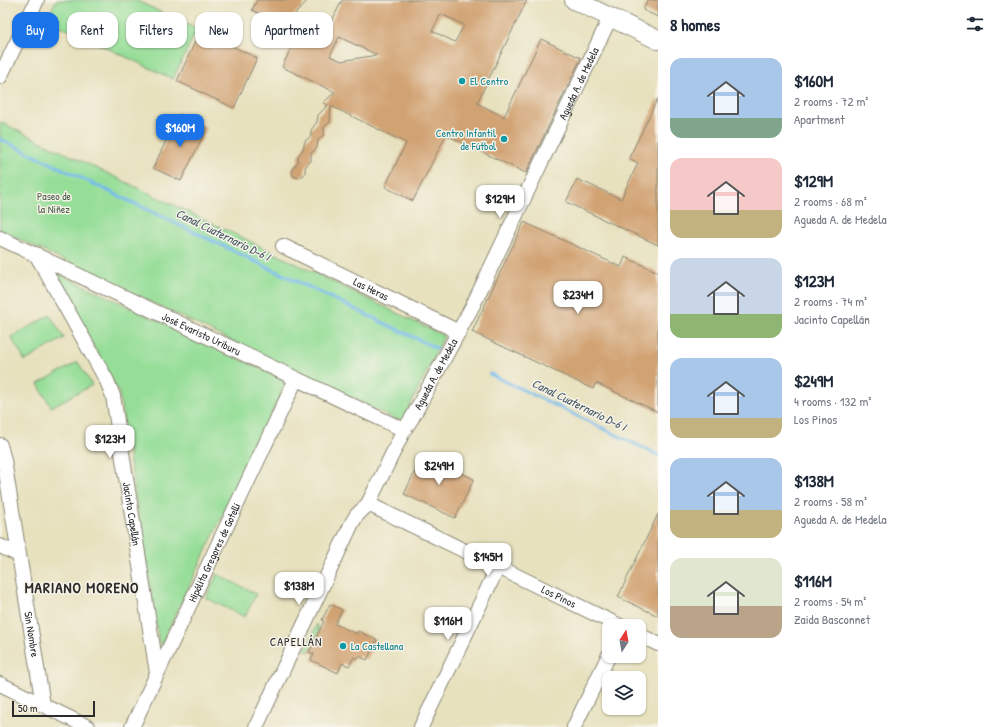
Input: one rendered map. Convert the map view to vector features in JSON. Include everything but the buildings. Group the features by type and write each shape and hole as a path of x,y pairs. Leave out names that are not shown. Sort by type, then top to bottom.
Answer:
{"main road":[{"path":"574,0 658,40"}],"street":[{"path":"0,77 37,0"},
{"name":"Agueda A. de Medela","path":"256,727 352,522 368,504 404,430 412,418 473,305 610,18"},
{"name":"José Evaristo Uriburu","path":"0,238 404,430"},
{"name":"Las Heras","path":"283,246 459,332"},
{"name":"Jacinto Capellán","path":"36,254 107,381 113,396 157,674"},
{"name":"Hipólita Gregores de Gotelli","path":"132,727 296,379"},
{"name":"Sin Nombre","path":"0,445 4,460 43,705"},
{"name":"Los Pinos","path":"368,504 606,619"},
{"path":"0,546 19,555"},
{"path":"421,727 498,567"},
{"path":"646,638 658,644"},
{"path":"574,727 605,663"},
{"path":"0,684 88,727"}],"green space":[{"path":"56,0 135,0 161,12 126,12 126,48 187,48 187,24 195,28 195,33 173,79 107,48 118,48 118,12 67,12 67,29 59,26 59,12 51,12"},
{"name":"Paseo de la Niñez","path":"0,122 444,336 405,416 401,420 395,419 0,230"},
{"path":"55,272 282,379 284,383 283,389 161,645 159,643 119,393 54,273"},
{"path":"50,315 64,338 25,361 11,337"},
{"path":"78,362 92,385 51,407 38,384"},
{"path":"217,574 256,594 245,617 206,598"},
{"path":"317,624 319,631 309,652 305,650"}],"waterway":[{"name":"Canal Cuaternario D-6 I","path":"0,139 438,349"},
{"name":"Canal Cuaternario D-6 I","path":"490,374 658,455"}],"place":[{"name":"El Centro","path":"462,81"},
{"name":"Centro Infantil de Fútbol","path":"504,139"},
{"name":"La Castellana","path":"343,646"}],"district":[{"name":"MARIANO MORENO","path":"82,588"},
{"name":"CAPELLÁN","path":"296,642"}]}
